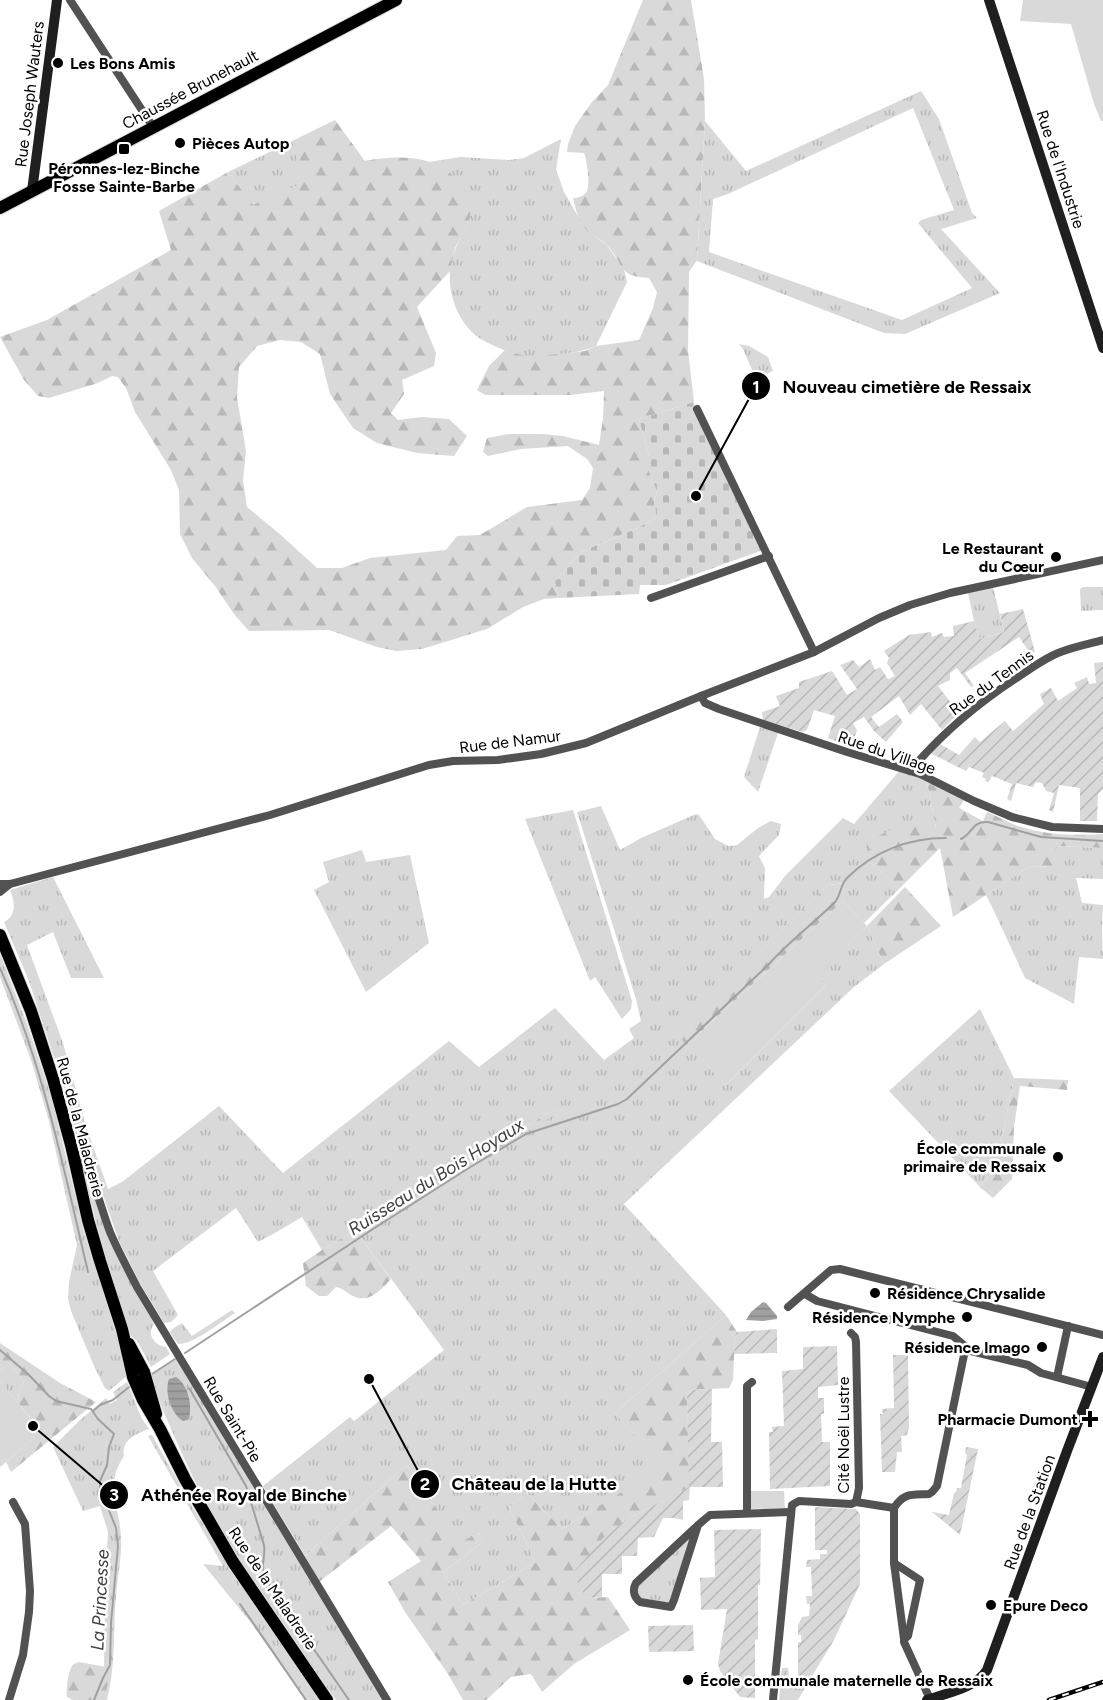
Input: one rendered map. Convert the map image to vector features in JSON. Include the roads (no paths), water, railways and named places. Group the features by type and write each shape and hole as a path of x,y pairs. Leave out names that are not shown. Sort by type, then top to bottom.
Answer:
{"main road":[{"name":"Chaussée Brunehault","path":"0,208 390,1"},
{"name":"Rue de la Maladrerie","path":"0,935 42,1042 71,1145 94,1241 122,1329 133,1377 202,1510 233,1562 327,1700"}],"street":[{"name":"Rue Joseph Wauters","path":"32,191 57,0"},
{"path":"70,0 153,127"},
{"name":"Rue de l'Industrie","path":"989,0 1103,348"},
{"path":"698,409 814,652"},
{"path":"651,598 769,556"},
{"name":"Rue de Namur","path":"0,884 10,884 270,815 429,765 453,761 513,758 569,748 814,652 879,618 910,605 950,593 1103,560"},
{"name":"Rue du Tennis","path":"907,769 954,724 995,692 1053,655 1103,640"},
{"name":"Rue du Village","path":"701,696 705,703 714,707 846,752 907,769 1012,817 1052,827 1103,829"},
{"name":"Rue de Namur","path":"0,892 10,884"},
{"name":"Rue Saint-Pie","path":"71,1145 87,1168 110,1232 124,1262 387,1700"},
{"path":"788,1307 831,1270 840,1269 1103,1335"},
{"path":"805,1294 817,1301 953,1336 971,1352 1028,1365 1041,1373 1092,1388"},
{"path":"1057,1377 1068,1326"},
{"name":"Cité Noël Lustre","path":"698,1525 672,1605 669,1608 640,1602 634,1595 636,1583 698,1525 710,1515 790,1512 792,1505 799,1501 851,1504 856,1502 859,1488 856,1342 855,1337 850,1333"},
{"path":"928,1699 904,1639 894,1563 894,1508 906,1495 929,1494 937,1486 964,1356 968,1349"},
{"name":"Rue de la Station","path":"928,1699 975,1683 983,1677 1103,1357"},
{"path":"747,1513 747,1386 752,1382"},
{"path":"9,1700 23,1655 30,1591 25,1524 13,1502"},
{"path":"856,1502 894,1508"},
{"path":"773,1700 790,1512"},
{"path":"894,1563 920,1580 908,1636 904,1639"}],"waterway":[{"path":"961,839 979,823 988,822 1041,837 1103,841"},
{"name":"Ruisseau du Bois Hoyaux","path":"185,1353 373,1229 526,1134 627,1099 835,902 845,881 857,869 880,853 893,848 919,840 946,838"},
{"path":"0,968 29,1042 40,1079 88,1272"},
{"name":"La Princesse","path":"0,1350 49,1396 56,1401 91,1409 114,1434 109,1447 107,1465 100,1481 100,1494 116,1528 118,1546 111,1623 110,1665 94,1700"},
{"name":"Ruisseau du Bois Hoyaux","path":"152,1374 175,1359"},
{"path":"93,1411 100,1405 113,1400 129,1387"},
{"path":"189,1388 246,1486 264,1545 264,1577 349,1700"},
{"path":"240,1604 306,1700"}],"railway":[{"path":"1049,1700 1103,1682"}],"place":[{"name":"Les Bons Amis","path":"58,63"},
{"name":"Pièces Autop","path":"180,143"},
{"name":"Péronnes-lez-Binche Fosse Sainte-Barbe","path":"124,149"},
{"name":"Nouveau cimetière de Ressaix","path":"696,496"},
{"name":"Le Restaurant du Cœur","path":"1056,557"},
{"name":"École communale primaire de Ressaix","path":"1058,1157"},
{"name":"Résidence Chrysalide","path":"875,1293"},
{"name":"Résidence Nymphe","path":"967,1317"},
{"name":"Résidence Imago","path":"1042,1347"},
{"name":"Château de la Hutte","path":"369,1379"},
{"name":"Pharmacie Dumont","path":"1090,1419"},
{"name":"Athénée Royal de Binche","path":"33,1426"},
{"name":"Epure Deco","path":"991,1605"},
{"name":"École communale maternelle de Ressaix","path":"688,1680"}]}
